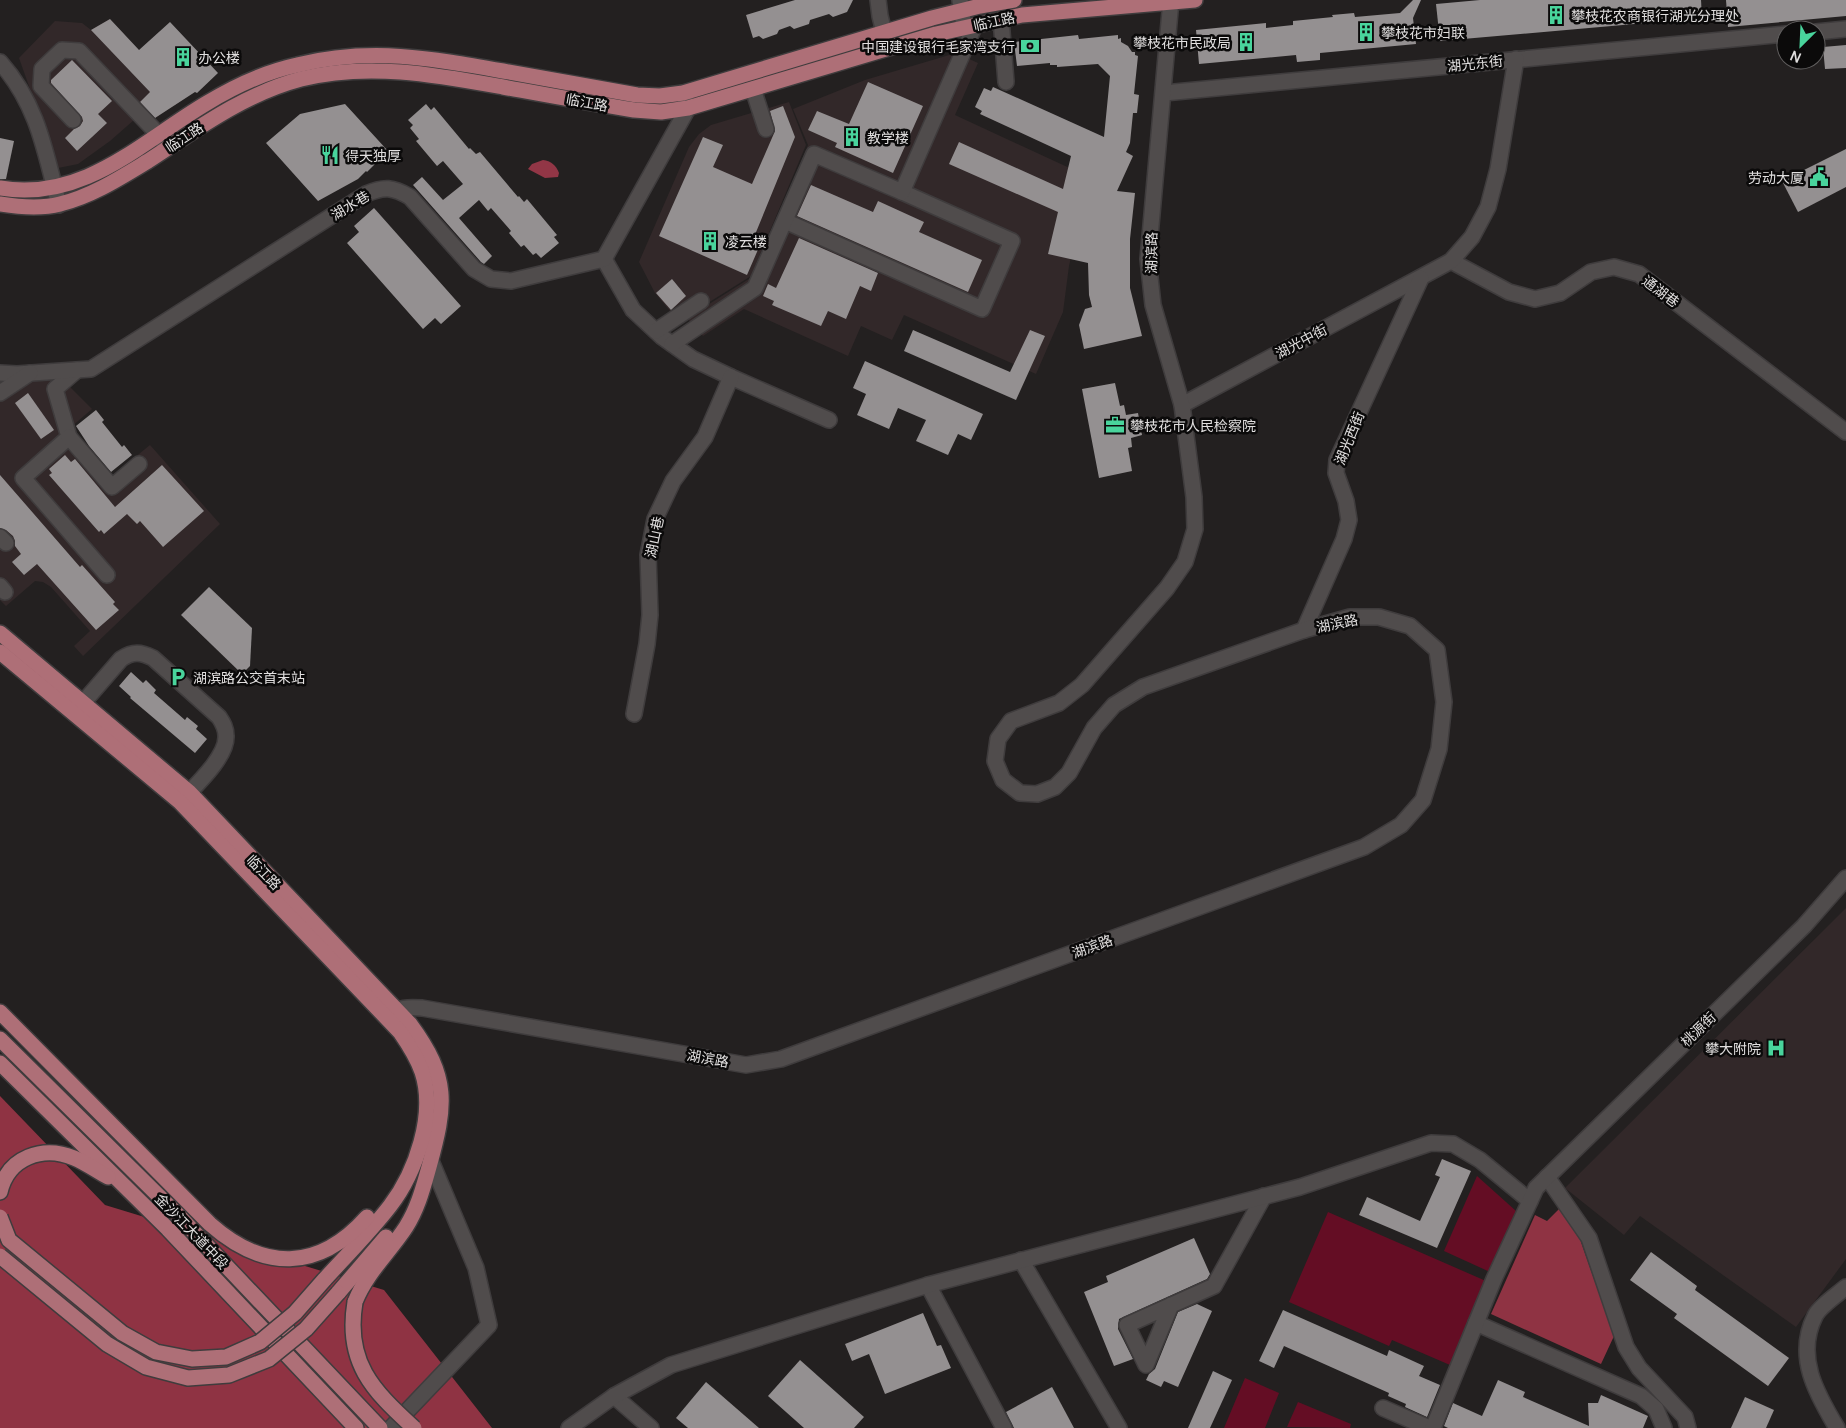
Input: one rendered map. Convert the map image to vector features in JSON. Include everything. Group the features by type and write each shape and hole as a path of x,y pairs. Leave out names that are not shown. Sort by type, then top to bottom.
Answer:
{"main road":[{"name":"临江路","path":"0,188 32,190 54,188 75,182 96,173 132,153 206,103 235,87 265,74 329,58 387,54 444,60 637,95 660,96 683,93 884,32 960,5 1014,0"},
{"name":"临江路","path":"0,204 32,207 59,205 105,187 243,102 301,80 331,74 359,71 442,76 634,110 661,112 688,108 936,34 1001,19 1110,4 1195,0"},
{"name":"临江路","path":"0,633 78,708 184,797 391,1014 424,1044 434,1063 440,1082 440,1121 431,1160"},
{"name":"临江路","path":"0,652 78,708"},
{"path":"0,1012 226,1238 244,1249 263,1256 282,1259 299,1258 317,1254 333,1247 359,1226 415,1163"},
{"name":"临江路","path":"0,1217 9,1240 122,1333 156,1352 192,1359 226,1357 260,1342 294,1313 390,1206 404,1186 415,1163 426,1119 423,1073 414,1052 400,1032 391,1014"},
{"name":"金沙江大道中段","path":"0,1039 177,1214 380,1428"},
{"name":"金沙江大道中段","path":"0,1063 168,1229 356,1428"},
{"path":"0,1192 3,1179 20,1160 44,1152 73,1158 125,1186"},
{"path":"0,1256 107,1344 146,1367 188,1378 229,1376 269,1359 306,1329 409,1209 431,1160"},
{"path":"414,1428 372,1384 362,1369 355,1351 352,1335 355,1302 362,1286 406,1227 421,1195 431,1160"}],"street":[{"path":"878,0 884,32"},
{"name":"湖滨路","path":"391,1014 407,1007 422,1008 746,1065 781,1059 1364,847 1401,825 1423,800 1439,749 1444,702 1437,650 1410,626 1379,617 1350,617 1304,630 1142,688 1114,705 1094,728 1069,773 1055,787 1037,794 1020,793 1003,780 995,761 998,740 1011,721 1059,702 1082,685 1167,588 1185,562 1195,530 1194,497 1182,405 1153,305 1148,258 1171,1"},
{"path":"902,192 969,26 960,5"},
{"path":"1001,19 1006,82"},
{"path":"1826,31 1846,29"},
{"name":"湖光东街","path":"1164,93 1776,35"},
{"path":"73,120 41,86 42,69 62,50 79,51 159,135 167,148"},
{"path":"1451,261 1472,237 1488,208 1498,169 1516,59"},
{"path":"0,62 26,98 37,122 59,205"},
{"path":"753,89 766,129"},
{"path":"683,93 688,108 604,259 633,310 672,344 693,358 731,378 830,420"},
{"path":"672,344 755,288 814,154 1012,241 982,309 785,221"},
{"name":"湖水巷","path":"0,373 90,369 366,194 376,190 387,188 399,190 410,197 474,269 492,279 511,281 604,259"},
{"name":"湖光中街","path":"1182,405 1451,261"},
{"name":"通湖巷","path":"1451,261 1509,292 1536,299 1560,293 1591,272 1614,267 1639,274 1846,432"},
{"name":"湖光西街","path":"1304,630 1344,539 1349,520 1346,501 1336,473 1338,460 1420,278"},
{"path":"656,331 701,301"},
{"path":"77,370 55,389 68,437 112,487 139,464"},
{"path":"0,393 30,373"},
{"name":"湖山巷","path":"634,714 647,644 650,615 648,555 655,519 673,481 705,437 731,378"},
{"path":"68,437 23,478 107,575"},
{"path":"78,708 121,659 128,654 145,654 153,658 219,717 225,727 224,748 219,757 184,797"},
{"name":"桃源街","path":"1538,1189 1804,926 1846,878"},
{"path":"569,1428 614,1396 672,1365 928,1285 1300,1187 1431,1143 1453,1144 1480,1160 1538,1189 1589,1238 1626,1347 1639,1368 1685,1417 1688,1428"},
{"path":"391,1428 489,1325 476,1268 431,1160"},
{"path":"1383,1408 1431,1428 1494,1279 1538,1189"},
{"path":"1171,1305 1214,1286 1264,1196"},
{"path":"1021,1260 1119,1428"},
{"path":"928,1285 1004,1428"},
{"path":"1837,1428 1819,1397 1808,1366 1808,1339 1816,1314 1846,1286"},
{"path":"1476,1323 1641,1396 1656,1409 1664,1428"},
{"path":"1641,1396 1654,1384"},
{"path":"614,1396 651,1428"}],"shaded area":[{"path":"110,19 184,99 152,120 143,112 110,141 78,164 58,168 19,58 55,21 82,23 91,30"},
{"path":"956,53 978,63 955,115 1089,177 1069,266 1063,312 1036,374 904,315 892,340 861,326 848,356 744,309 703,336 687,318 752,277 808,145 793,109 865,80"},
{"path":"789,102 806,145 751,276 687,316 680,304 670,311 655,293 639,262 689,147 699,134 711,125"},
{"path":"543,160 551,162 555,166 559,173 558,177 545,178 528,169 532,164"},
{"path":"58,375 92,409 71,427 112,476 150,445 220,524 83,656 74,646 90,631 51,587 43,582 35,581 6,606 0,600 0,378"},
{"name":"攀大附院","path":"1846,908 1846,1259 1796,1327 1640,1216 1624,1235 1565,1188"},
{"path":"0,1096 105,1205 384,1290 492,1428 0,1428"},
{"path":"1477,1176 1516,1211 1490,1272 1444,1251"},
{"path":"1559,1209 1580,1239 1614,1336 1601,1364 1491,1314 1535,1215 1547,1221"},
{"path":"1328,1212 1486,1281 1450,1365 1392,1340 1389,1346 1289,1302"},
{"path":"1245,1378 1279,1393 1265,1428 1224,1428"},
{"path":"1298,1402 1351,1424 1350,1428 1287,1427"}],"building":[{"path":"795,0 853,0 847,12 833,17 829,14 810,20 809,24 794,29 790,26 779,30 777,34 763,39 759,36 753,38 746,15"},
{"path":"1413,0 1421,0 1413,18 1416,44 1320,53 1320,60 1297,62 1296,55 1199,64 1196,30 1266,23 1266,28 1293,25 1293,21 1354,13 1355,17 1400,13"},
{"path":"1480,0 1701,0 1702,18 1440,41 1436,4"},
{"path":"1726,0 1846,0 1846,16 1803,20 1776,20 1776,23 1728,27"},
{"path":"110,19 139,50 170,22 218,73 197,93 195,92 155,118 140,102 150,92 91,30"},
{"path":"1078,35 1079,39 1118,35 1118,39 1121,38 1121,42 1138,56 1134,94 1139,95 1137,113 1133,113 1130,143 1126,152 1133,156 1117,191 1135,193 1130,239 1130,288 1142,336 1084,349 1079,325 1085,309 1092,307 1089,295 1088,263 1048,254 1058,212 949,164 959,142 1063,189 1071,156 980,114 982,111 975,107 984,88 991,91 993,87 1104,137 1110,76 1098,64 1057,67 1057,65 1050,65 1050,63 1017,66 1014,42"},
{"path":"1846,45 1846,68 1826,69 1826,47"},
{"path":"72,60 112,101 98,114 107,123 77,151 65,138 80,126 83,121 82,117 51,83 51,80"},
{"path":"868,82 923,106 893,173 835,147 837,143 808,130 817,111 849,124"},
{"name":"得天独厚","path":"345,104 388,151 358,179 318,201 266,143 300,114"},
{"path":"426,104 431,110 434,107 469,149 476,154 480,152 518,197 524,202 527,199 557,235 554,237 559,243 541,258 536,253 533,255 524,245 521,247 509,233 511,231 491,208 488,211 479,200 459,218 492,256 484,264 481,262 413,185 422,177 443,200 463,184 443,161 437,166 416,141 419,139 410,128 413,125 408,120"},
{"path":"783,106 795,137 752,242 760,245 747,275 659,236 703,137 723,145 713,167 752,184 775,131 770,111"},
{"path":"0,138 14,141 6,179 0,179"},
{"name":"劳动大厦","path":"1846,149 1846,187 1798,212 1782,181"},
{"path":"811,185 873,212 878,201 924,222 919,232 982,260 968,292 797,216"},
{"path":"374,208 461,306 441,324 435,318 423,329 347,243 359,232 354,226"},
{"path":"799,238 878,273 871,291 860,286 846,319 828,311 821,326 772,305 774,301 763,296 768,284 776,288"},
{"path":"672,279 686,296 671,310 656,293"},
{"path":"913,330 1010,372 1030,330 1045,336 1016,400 904,351"},
{"path":"865,361 983,414 971,440 958,434 948,455 916,441 926,420 898,408 889,429 857,415 866,394 853,388"},
{"name":"攀枝花市人民检察院","path":"1115,383 1120,406 1124,405 1126,415 1138,413 1142,435 1131,438 1132,447 1128,448 1132,471 1099,478 1082,389"},
{"path":"28,393 54,430 41,439 15,403"},
{"path":"96,410 104,420 102,422 122,447 124,445 132,455 111,472 89,446 76,426"},
{"path":"65,455 71,462 75,459 115,507 162,465 204,511 163,547 140,521 137,524 127,514 104,534 101,530 99,532 49,475 52,473 49,469"},
{"path":"0,475 80,567 82,565 115,602 113,604 119,610 96,630 37,564 24,575 12,562 21,554 15,546 13,536 0,528"},
{"path":"209,587 252,628 250,666 242,674 181,615"},
{"path":"131,672 143,683 146,680 156,690 154,693 185,720 187,717 198,726 196,729 207,739 195,753 130,698 119,686"},
{"path":"1442,1159 1471,1171 1437,1248 1359,1215 1367,1197 1420,1221 1440,1177 1435,1175"},
{"path":"1194,1238 1210,1274 1207,1279 1119,1319 1118,1329 1133,1359 1114,1366 1084,1292 1108,1282 1106,1276"},
{"path":"1651,1252 1697,1286 1695,1290 1789,1358 1768,1386 1674,1318 1677,1314 1630,1280"},
{"path":"1197,1304 1212,1311 1178,1387 1164,1381 1161,1387 1146,1380 1155,1369 1178,1312"},
{"path":"1283,1310 1387,1356 1389,1350 1424,1366 1419,1376 1440,1385 1427,1417 1405,1407 1406,1404 1388,1396 1389,1393 1284,1346 1274,1368 1259,1361"},
{"path":"923,1313 937,1346 941,1345 951,1368 885,1394 869,1354 852,1361 845,1344"},
{"path":"800,1360 864,1417 854,1428 804,1428 768,1396"},
{"path":"1213,1371 1232,1380 1210,1428 1188,1428"},
{"path":"1498,1380 1525,1392 1523,1397 1589,1426 1588,1403 1598,1403 1601,1395 1648,1416 1643,1428 1448,1428 1444,1426 1453,1403 1482,1416"},
{"path":"706,1382 759,1428 688,1428 676,1418"},
{"path":"1052,1387 1074,1428 1014,1428 1006,1412"},
{"path":"1745,1397 1774,1410 1766,1428 1731,1428"}],"place":[{"name":"攀枝花农商银行湖光分理处","path":"1556,15"},
{"name":"攀枝花市妇联","path":"1366,32"},
{"name":"攀枝花市民政局","path":"1246,42"},
{"name":"中国建设银行毛家湾支行","path":"1030,46"},
{"name":"办公楼","path":"183,57"},
{"name":"教学楼","path":"852,137"},
{"name":"得天独厚","path":"330,155"},
{"name":"劳动大厦","path":"1819,177"},
{"name":"凌云楼","path":"710,241"},
{"name":"攀枝花市人民检察院","path":"1115,425"},
{"name":"湖滨路公交首末站","path":"178,677"},
{"name":"攀大附院","path":"1776,1048"}]}
